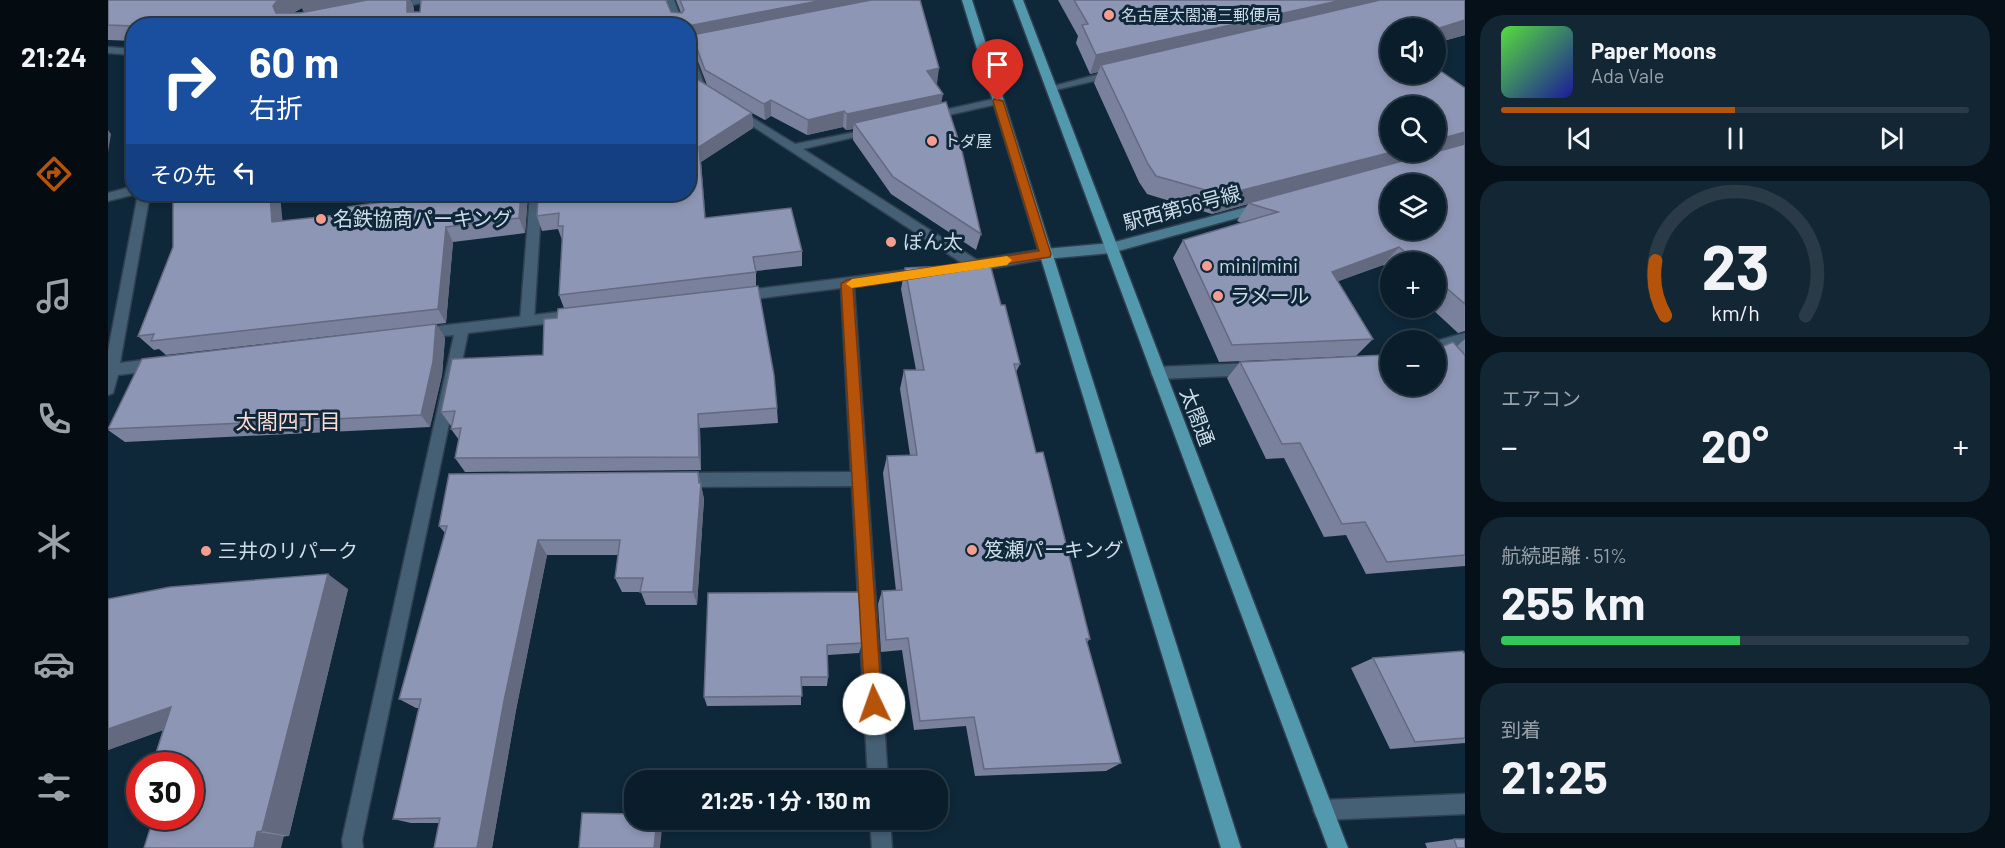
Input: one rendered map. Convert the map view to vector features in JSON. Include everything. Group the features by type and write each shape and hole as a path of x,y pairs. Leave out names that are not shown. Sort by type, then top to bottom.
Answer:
{"main road":[{"path":"967,0 1231,848"},
{"name":"太閤通","path":"1018,0 1338,848"}],"street":[{"path":"669,0 675,18"},
{"path":"377,9 423,4"},
{"path":"696,46 700,45"},
{"path":"108,50 126,51"},
{"path":"1051,88 1128,70"},
{"path":"696,90 796,147 976,266"},
{"path":"919,119 998,101"},
{"path":"796,147 885,127"},
{"path":"108,197 126,192"},
{"path":"108,389 143,201"},
{"path":"527,321 536,201"},
{"name":"駅西第56号線","path":"1046,254 1111,248 1273,204"},
{"path":"729,298 847,284 1046,254"},
{"path":"847,284 877,770"},
{"path":"404,335 586,314"},
{"path":"353,848 352,840 436,481 462,328"},
{"path":"1446,348 1465,338"},
{"path":"113,370 171,363"},
{"path":"1158,373 1274,368"},
{"path":"657,480 860,479"},
{"path":"1323,810 1465,804"},
{"path":"881,830 882,848"}],"building":[{"path":"108,0 279,0 273,6 276,13 300,13 367,0 407,0 407,12 420,12 421,0 666,0 671,12 682,13 684,10 680,0 823,0 696,24 696,18 126,18 126,26 108,25"},
{"path":"871,0 920,0 939,68 927,71 943,94 847,114 844,111 808,120 771,100 764,104 705,70 696,46 696,34"},
{"path":"1074,0 1342,0 1096,55 1082,25 1088,24"},
{"path":"1380,0 1465,0 1465,20 1446,26 1446,18 1380,18 1380,84 1446,84 1446,75 1465,88 1465,132 1446,137 1446,96 1380,96 1380,155 1223,195 1156,176 1148,164 1101,65"},
{"path":"696,78 752,113 699,147 705,218 791,208 802,251 753,257 756,272 559,295 563,226 558,226 559,213 537,216 538,201 696,201"},
{"path":"946,102 962,151 981,234 893,177 854,123"},
{"path":"1465,144 1465,304 1446,288 1446,252 1405,252 1399,247 1380,252 1380,254 1332,272 1373,339 1232,345 1183,240 1278,212 1248,203 1399,162 1446,162 1446,149"},
{"path":"173,201 270,201 272,222 347,214 348,207 389,201 520,201 519,218 446,227 438,309 151,341 154,334 138,336 173,247"},
{"path":"990,264 1001,305 1005,305 1020,364 1014,364 1036,453 1043,452 1090,639 1086,639 1121,763 984,769 974,717 920,721 908,638 886,640 882,591 902,590 887,456 917,455 904,370 924,370 905,268"},
{"path":"758,286 774,375 777,408 698,414 699,457 455,458 461,428 451,429 455,411 441,412 452,359 543,355 544,319 557,318 558,309"},
{"path":"436,324 433,362 421,415 108,429 142,359"},
{"path":"1453,342 1465,355 1465,555 1387,562 1365,522 1342,524 1300,443 1282,444 1240,362 1380,355 1380,396 1446,396 1446,345"},
{"path":"698,472 699,483 701,483 693,592 640,592 643,578 615,578 620,540 538,540 504,701 477,848 434,848 440,818 393,819 421,699 399,699 447,526 439,526 449,474"},
{"path":"328,574 262,831 257,832 254,848 144,848 150,830 204,830 204,752 156,752 171,707 108,729 108,599 170,587"},
{"path":"859,592 862,643 827,645 828,677 801,677 802,696 704,697 708,593"},
{"path":"1463,651 1465,654 1465,738 1415,742 1373,658"},
{"path":"582,813 624,814 624,830 656,830 654,848 579,848"},
{"path":"1454,839 1465,839 1465,848 1457,848"}],"slow traffic":[{"path":"852,284 1007,260"}],"place":[{"name":"名古屋太閤通三郵便局","path":"1109,15"},
{"name":"トダ屋","path":"932,141"},
{"name":"名鉄協商パーキング","path":"321,219"},
{"name":"ぽん太","path":"891,242"},
{"name":"mini mini","path":"1207,266"},
{"name":"ラメール","path":"1218,296"},
{"name":"笈瀬パーキング","path":"972,550"},
{"name":"三井のリパーク","path":"206,551"}],"district":[{"name":"太閤四丁目","path":"288,422"}],"route":[{"path":"874,704 847,284 1046,254 998,101"}]}
